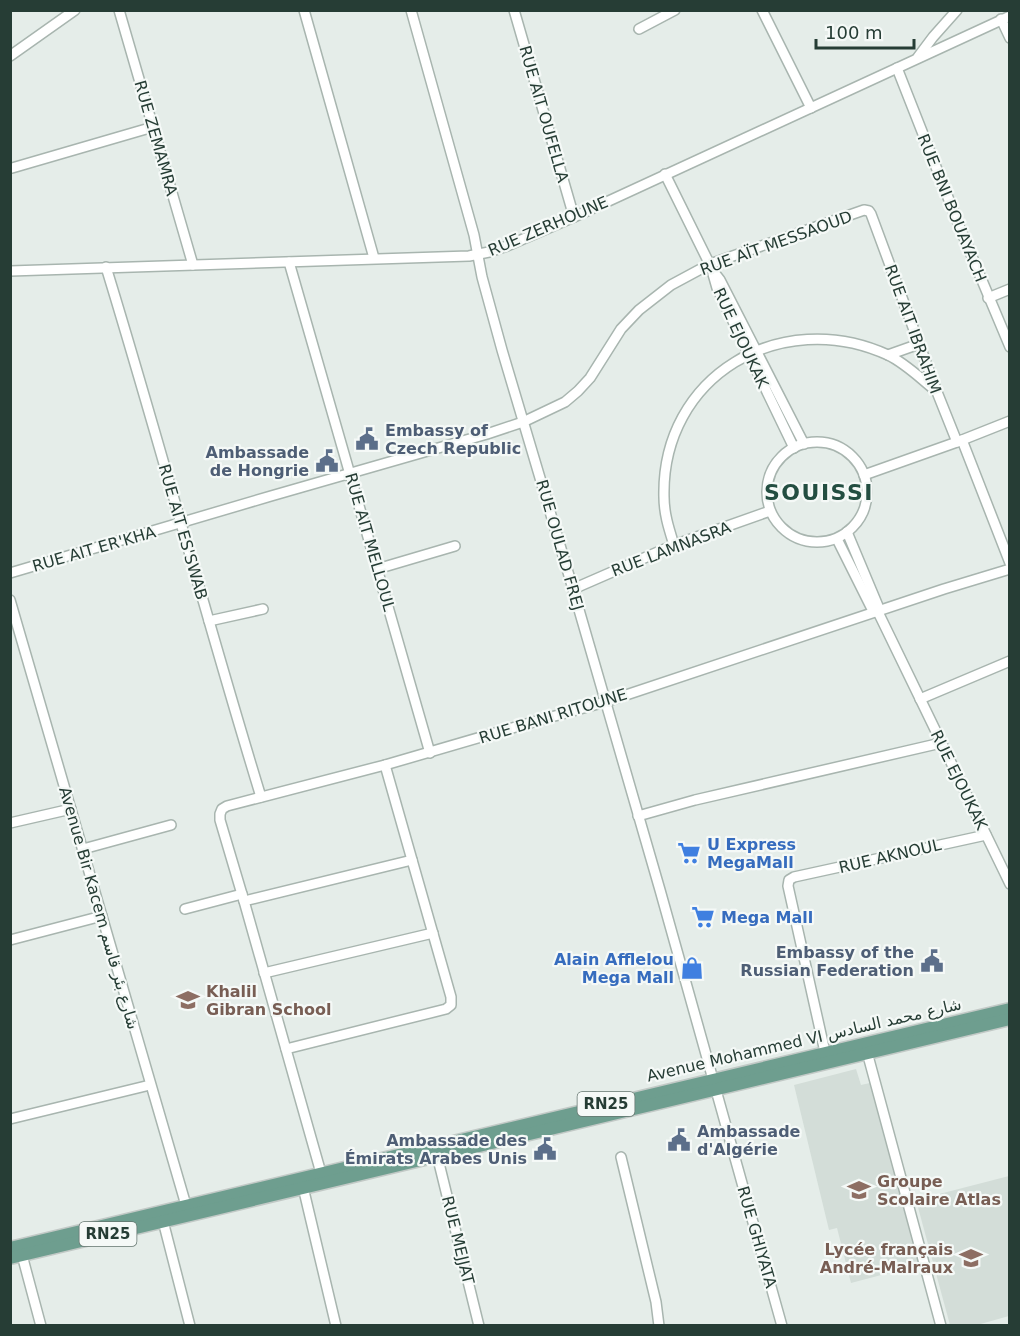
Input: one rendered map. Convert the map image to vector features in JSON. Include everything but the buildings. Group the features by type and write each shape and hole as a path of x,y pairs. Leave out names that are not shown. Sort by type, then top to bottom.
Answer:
{"main road":[{"name":"Avenue Mohammed VI شارع محمد السادس","path":"10,1248 188,1211 321,1173 714,1084 825,1052 1010,1009"},
{"name":"RN25","path":"16,1256 164,1221 188,1211 303,1187 437,1155 714,1084 867,1052 1010,1018"}],"street":[{"path":"10,56 75,10"},
{"name":"RUE ZEMAMRA","path":"119,10 193,265"},
{"path":"304,10 374,258"},
{"name":"RUE OULAD FREJ","path":"411,10 460,182 485,288 714,1084"},
{"name":"RUE AIT OUFELLA","path":"514,10 574,217"},
{"path":"639,29 675,10"},
{"path":"762,10 811,108"},
{"path":"918,58 957,10"},
{"path":"1005,17 1010,38"},
{"name":"RUE ZERHOUNE","path":"10,271 479,255 507,246 574,217 1005,17"},
{"name":"RUE BNI BOUAYACH","path":"897,68 988,298 1010,347"},
{"path":"12,168 153,127"},
{"name":"RUE EJOUKAK","path":"665,174 712,268 717,288 804,444"},
{"name":"RUE AÏT MESSAOUD","path":"523,422 557,406 578,392 590,378 621,329 639,310 671,285 864,210 871,214"},
{"name":"RUE AIT IBRAHIM","path":"871,214 937,392 960,441 1010,563"},
{"name":"RUE AIT MELLOUL","path":"289,262 430,753"},
{"name":"RUE AIT ES'SWAB","path":"106,267 261,797"},
{"path":"988,298 1010,289"},
{"path":"674,545 666,516 664,496 665,475 675,433 688,408 701,391 723,371 752,352 798,339 816,338 851,342 888,355 909,368 937,392"},
{"path":"888,355 919,344"},
{"name":"RUE EJOUKAK","path":"752,352 794,448"},
{"path":"864,475 1010,421"},
{"name":"RUE AIT ER'KHA","path":"10,573 523,422"},
{"path":"820,442 846,451 856,461 864,475 867,499 863,512 857,523 837,539 821,543 789,534 770,511 767,489 771,472 782,457 804,444 820,442"},
{"name":"RUE LAMNASRA","path":"573,589 674,545 770,511"},
{"name":"RUE EJOUKAK","path":"847,532 878,606 876,613"},
{"name":"RUE EJOUKAK","path":"837,539 920,699 1010,884"},
{"path":"377,569 455,546"},
{"name":"RUE BANI RITOUNE","path":"243,897 220,820 222,809 227,806 430,753 605,702 1010,569"},
{"name":"Avenue Bir Kacem شارع بئر قاسم","path":"10,600 14,623 83,849 188,1211"},
{"path":"208,621 263,609"},
{"path":"920,699 1010,661"},
{"path":"638,816 695,800 941,743"},
{"path":"285,1049 446,1009 451,1002 385,765"},
{"path":"10,824 71,809"},
{"path":"83,849 171,825"},
{"name":"RUE AKNOUL","path":"825,1052 788,886 789,880 986,835"},
{"path":"185,909 412,860"},
{"path":"243,897 321,1173"},
{"path":"10,940 102,916"},
{"path":"264,974 433,933"},
{"path":"867,1052 941,1326"},
{"name":"RUE GHIYATA","path":"714,1084 782,1326"},
{"path":"10,1119 150,1085"},
{"name":"RUE MEJJAT","path":"437,1155 479,1326"},
{"path":"621,1157 656,1302 659,1326"},
{"path":"303,1187 336,1326"},
{"path":"164,1221 190,1326"},
{"path":"16,1256 40,1326"}],"shaded area":[{"name":"Groupe Scolaire Atlas","path":"856,1069 861,1085 870,1083 919,1265 851,1283 837,1228 829,1230 794,1085"},
{"name":"Lycée français André-Malraux","path":"1009,1176 1009,1316 977,1325 950,1325 916,1200"}],"place":[{"name":"Embassy of Czech Republic","path":"367,439"},
{"name":"Ambassade de Hongrie","path":"327,461"},
{"name":"U Express MegaMall","path":"689,853"},
{"name":"Mega Mall","path":"703,917"},
{"name":"Embassy of the Russian Federation","path":"932,961"},
{"name":"Alain Afflelou Mega Mall","path":"692,968"},
{"name":"Khalil Gibran School","path":"188,1000"},
{"name":"Ambassade d'Algérie","path":"679,1140"},
{"name":"Ambassade des Émirats Arabes Unis","path":"545,1149"},
{"name":"Groupe Scolaire Atlas","path":"859,1190"},
{"name":"Lycée français André-Malraux","path":"971,1258"}],"district":[{"name":"SOUISSI","path":"819,492"}]}
